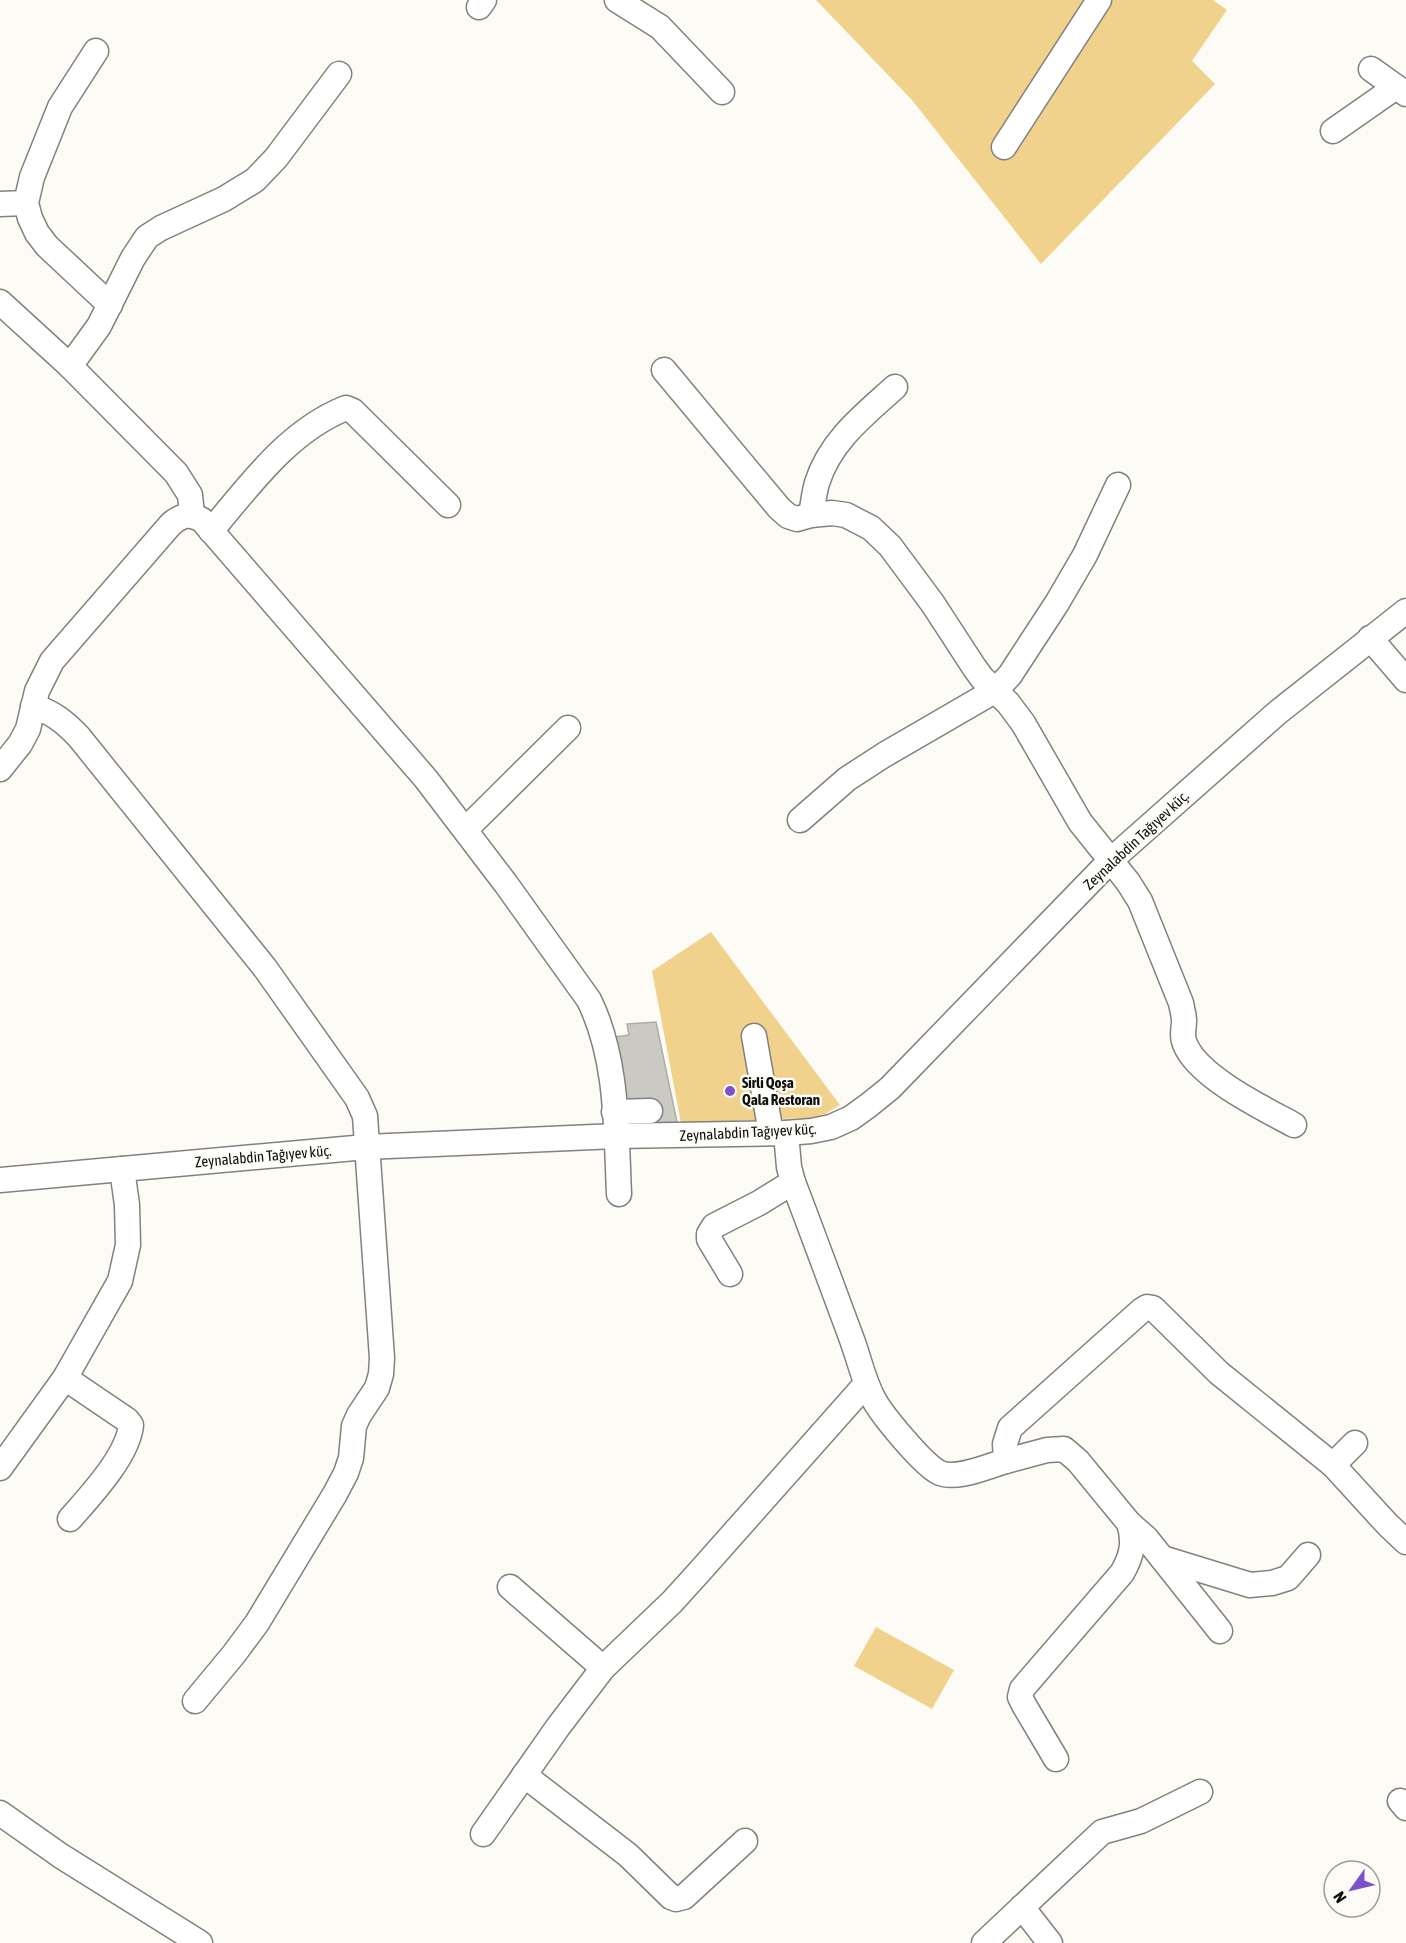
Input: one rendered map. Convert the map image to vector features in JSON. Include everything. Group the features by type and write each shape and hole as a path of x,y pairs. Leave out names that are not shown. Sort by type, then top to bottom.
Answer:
{"street":[{"path":"617,0 660,27 722,92"},
{"path":"1004,147 1099,0"},
{"path":"96,51 60,107 32,177 26,203 37,233 47,246 110,305"},
{"path":"1333,131 1401,90 1371,69"},
{"path":"70,366 99,326 133,258 147,237 161,228 224,199 255,180 276,158 339,74"},
{"path":"0,204 26,203"},
{"path":"0,303 70,366 176,473 190,495 192,515"},
{"path":"664,370 788,516 797,519 832,513 846,515 872,528 890,546 933,604 982,678 996,690 1023,723 1080,822 1140,901 1181,1003 1184,1019 1182,1036 1192,1057 1202,1068 1253,1104 1294,1125"},
{"path":"811,515 816,485 825,462 856,422 895,387"},
{"path":"211,531 271,461 288,445 305,430 346,408 353,411 448,504"},
{"path":"800,820 847,779 884,754 996,690 1010,675 1057,603 1085,555 1118,484"},
{"path":"0,769 20,744 28,729 37,691 52,661 171,524 179,517 192,515 202,520 426,779 590,1000 607,1047 619,1194"},
{"name":"Zeynalabdin Tağıyev küç.","path":"0,1180 366,1147 779,1133 831,1127 851,1118 890,1088 1111,860 1277,714 1406,611"},
{"path":"1370,638 1406,680"},
{"path":"33,706 50,712 67,724 79,737 265,968 357,1098 365,1116 382,1358 378,1388 358,1415 354,1426 351,1458 335,1494 257,1623 195,1701"},
{"path":"465,830 568,728"},
{"path":"754,1036 793,1182 855,1347 866,1384 874,1401 889,1422 931,1467 941,1473 954,1476 1047,1450 1064,1449 1078,1461 1129,1523 1146,1538 1220,1631"},
{"path":"614,1112 650,1111"},
{"path":"0,1468 65,1378 120,1281 128,1245 123,1169"},
{"path":"730,1274 709,1239 714,1226 759,1203 793,1182"},
{"path":"1006,1461 1005,1444 1010,1428 1147,1307 1153,1308 1219,1373 1333,1465 1406,1542"},
{"path":"65,1378 131,1425 130,1436 123,1450 98,1487 70,1519"},
{"path":"483,1834 558,1727 603,1668 672,1602 866,1384"},
{"path":"1333,1465 1355,1443"},
{"path":"1056,1759 1020,1697 1022,1689 1122,1573 1132,1553 1132,1533 1129,1523"},
{"path":"1162,1558 1250,1585 1272,1583 1288,1578 1308,1555"},
{"path":"510,1587 603,1668"},
{"path":"524,1775 628,1855 671,1897 676,1899 684,1897 745,1841"},
{"path":"984,1943 1102,1832 1141,1821 1200,1792"},
{"path":"0,1813 61,1856 200,1943"},
{"path":"1022,1907 1050,1943"}],"shaded area":[{"path":"816,0 1213,0 1227,10 1192,61 1215,84 1041,264 912,100"},
{"path":"711,932 840,1105 825,1114 809,1118 681,1123 652,971"},
{"path":"876,1627 954,1670 932,1709 854,1666"}],"building":[{"path":"656,1022 677,1122 654,1123 652,1099 623,1101 615,1037 629,1035 627,1024"}],"place":[{"name":"Sirli Qoşa Qala Restoran","path":"730,1091"}]}
